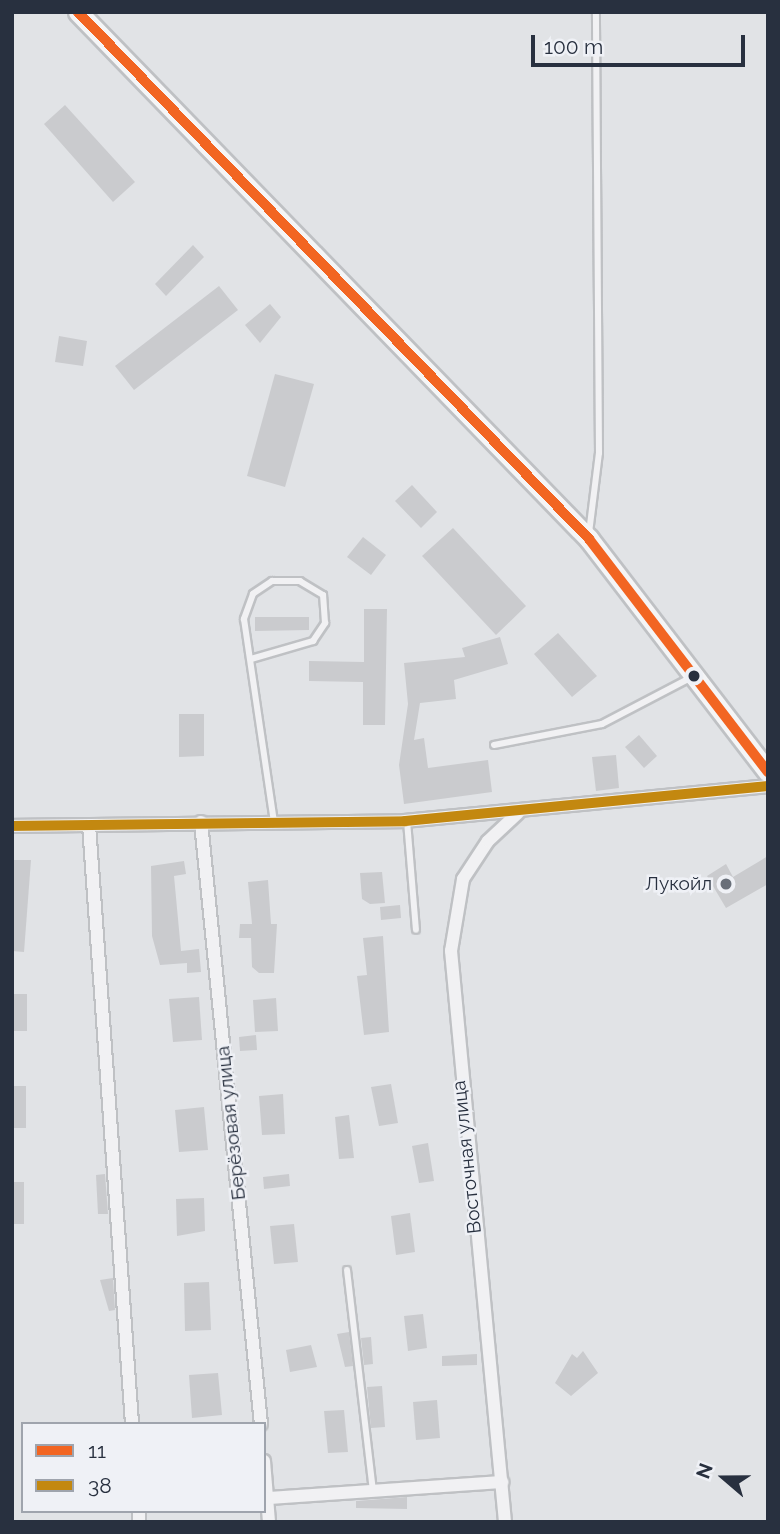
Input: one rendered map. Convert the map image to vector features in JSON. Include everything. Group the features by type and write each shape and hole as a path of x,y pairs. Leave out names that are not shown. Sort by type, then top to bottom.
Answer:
{"main road":[{"path":"78,12 589,539 768,772"}],"street":[{"path":"12,826 407,821 518,813 768,786"},
{"name":"Восточная улица","path":"505,1522 450,950 463,879 488,841 518,813"},
{"name":"Берёзовая улица","path":"201,822 261,1422"},
{"path":"89,825 132,1422"},
{"path":"266,1480 269,1522"},
{"path":"268,1498 502,1482"}],"lane":[{"path":"589,539 599,453 596,12"},
{"path":"250,659 313,641 326,624 324,595 300,581 262,585 244,619 274,822"},
{"path":"494,745 602,724 694,676"},
{"path":"407,821 416,930"},
{"path":"347,1270 373,1491"}],"path":[{"path":"768,455 768,549"}],"building":[{"path":"65,105 135,182 113,202 44,124"},
{"path":"193,245 204,257 166,296 155,284"},
{"path":"219,286 238,310 134,390 115,366"},
{"path":"270,304 281,317 260,343 245,325"},
{"path":"59,336 87,341 83,366 55,362"},
{"path":"275,374 314,384 285,487 247,476"},
{"path":"412,485 437,512 421,528 395,501"},
{"path":"453,528 526,606 496,635 422,556"},
{"path":"363,537 386,555 371,575 347,557"},
{"path":"364,609 387,609 385,725 363,725 363,682 309,681 309,661 364,662"},
{"path":"255,617 309,617 309,630 255,631"},
{"path":"558,633 597,676 572,697 534,654"},
{"path":"500,637 508,664 454,680 456,699 420,703 414,740 424,738 428,768 488,760 492,792 404,804 399,765 408,704 404,663 465,657 462,648"},
{"path":"179,714 204,714 204,756 179,757"},
{"path":"639,735 657,756 644,768 625,747"},
{"path":"616,755 619,788 596,791 592,757"},
{"path":"768,856 768,884 726,908 707,876 726,864 733,877"},
{"path":"13,860 31,860 24,952 12,951"},
{"path":"184,861 186,874 174,876 181,951 199,949 201,972 187,973 187,963 160,965 152,936 151,866"},
{"path":"382,872 385,903 370,904 362,899 360,873"},
{"path":"268,880 271,924 277,924 274,973 259,973 252,967 251,938 239,938 240,924 252,924 248,882"},
{"path":"400,905 401,918 381,920 380,907"},
{"path":"383,936 389,1032 364,1035 357,976 367,975 363,938"},
{"path":"12,994 27,994 27,1031 12,1031"},
{"path":"199,997 202,1040 173,1042 169,999"},
{"path":"276,998 278,1031 255,1032 253,1000"},
{"path":"256,1035 257,1050 240,1051 239,1037"},
{"path":"391,1084 398,1123 379,1126 371,1087"},
{"path":"12,1086 26,1086 26,1128 12,1128"},
{"path":"283,1094 285,1134 262,1135 259,1096"},
{"path":"204,1107 208,1150 179,1152 175,1110"},
{"path":"349,1115 354,1158 339,1159 335,1117"},
{"path":"428,1143 434,1181 419,1183 412,1146"},
{"path":"105,1174 108,1214 98,1214 96,1175"},
{"path":"289,1174 290,1186 264,1189 263,1177"},
{"path":"12,1182 24,1182 24,1224 12,1224"},
{"path":"204,1198 205,1231 177,1236 176,1199"},
{"path":"410,1213 415,1252 396,1255 391,1216"},
{"path":"294,1224 298,1262 274,1264 270,1226"},
{"path":"113,1278 115,1310 109,1311 100,1280"},
{"path":"209,1282 211,1330 185,1331 184,1283"},
{"path":"423,1314 427,1348 408,1351 404,1316"},
{"path":"349,1332 353,1366 345,1367 337,1334"},
{"path":"371,1337 373,1364 364,1365 361,1338"},
{"path":"311,1345 317,1367 290,1372 286,1350"},
{"path":"583,1351 598,1373 571,1396 555,1383 572,1354 577,1358"},
{"path":"477,1354 477,1365 442,1366 442,1356"},
{"path":"218,1373 222,1415 192,1418 189,1375"},
{"path":"382,1386 385,1427 371,1428 367,1387"},
{"path":"437,1400 440,1438 416,1440 413,1402"},
{"path":"344,1410 348,1452 328,1453 324,1411"},
{"path":"407,1497 407,1509 356,1508 356,1501"}],"transit line":[{"name":"11","path":"78,12 589,539 768,772"},
{"name":"38","path":"12,826 405,821 768,786"}],"place":[{"name":"Лукойл","path":"726,884"}]}
